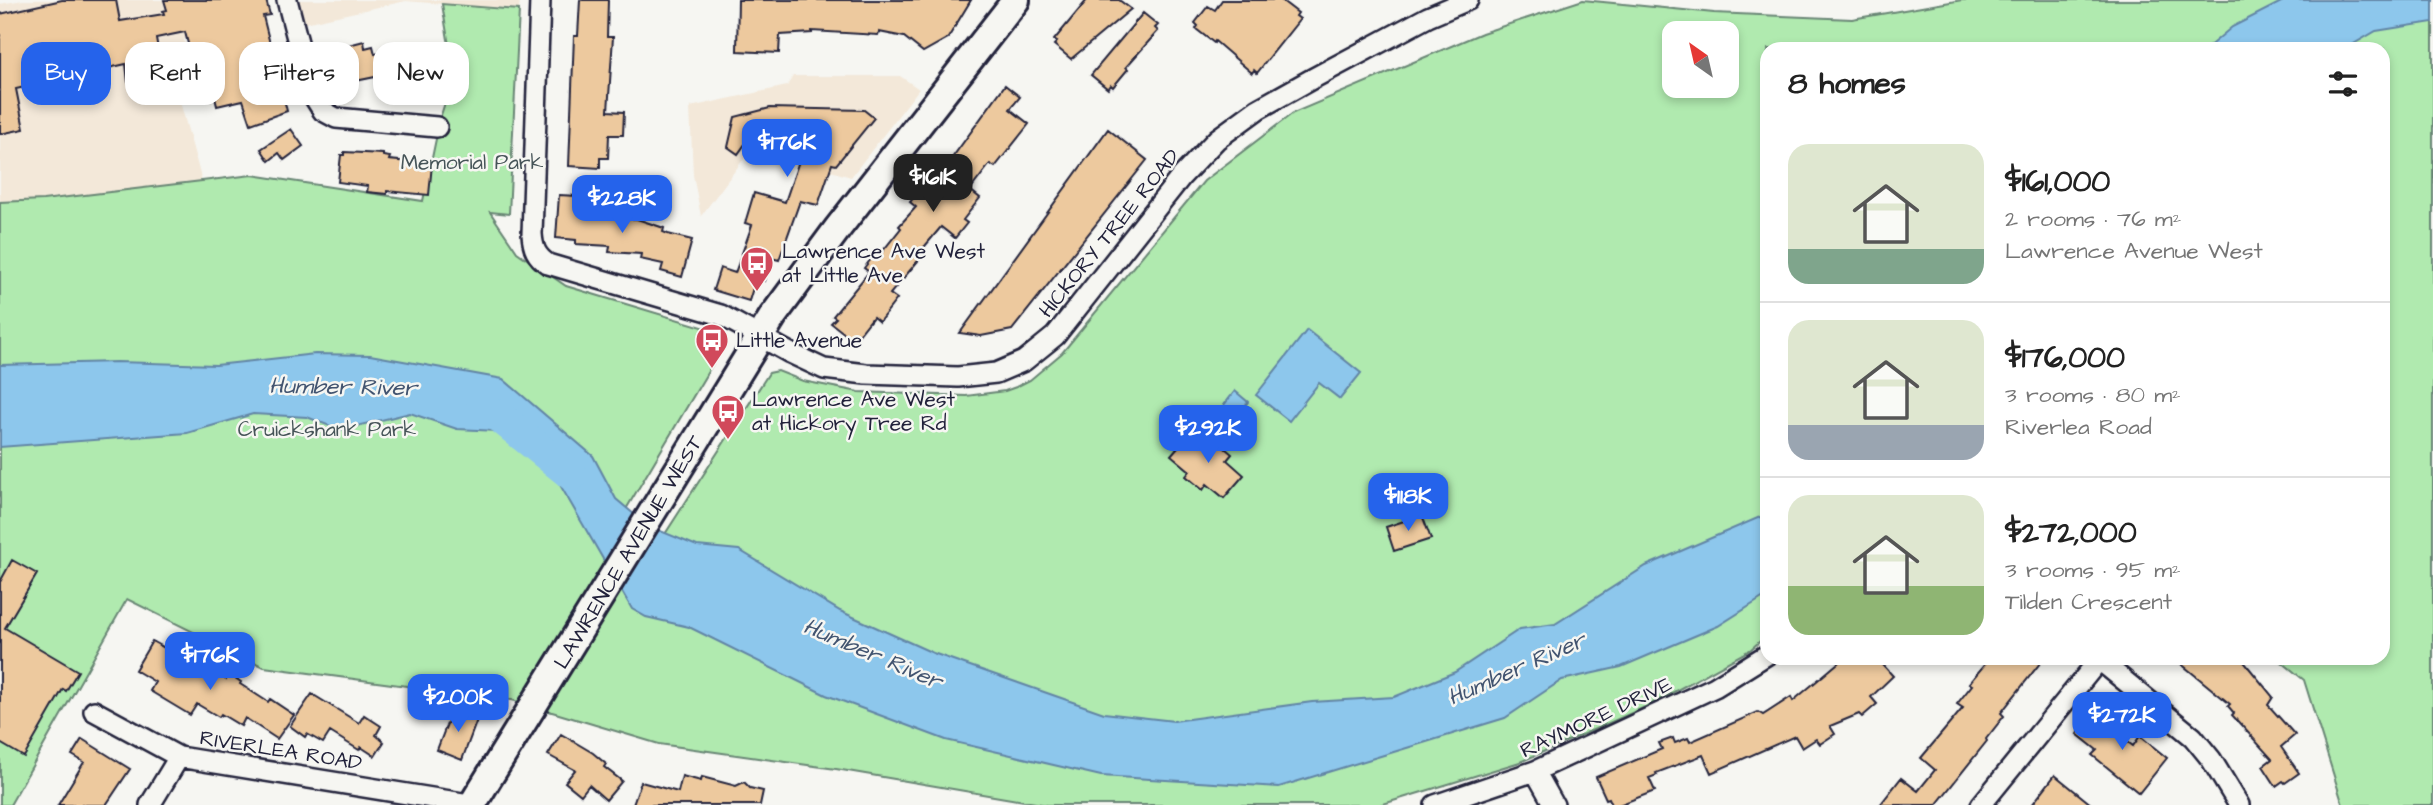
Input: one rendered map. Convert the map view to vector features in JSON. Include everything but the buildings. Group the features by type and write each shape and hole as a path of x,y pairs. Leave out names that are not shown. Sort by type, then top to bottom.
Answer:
{"main road":[{"name":"LAWRENCE AVENUE WEST","path":"473,805 761,336 830,239 1016,0"}],"street":[{"path":"287,0 311,92 323,111 336,118 437,128"},
{"path":"540,0 531,234 535,252 548,264 721,315 761,336"},
{"name":"HICKORY TREE ROAD","path":"761,336 807,362 824,369 845,372 977,377 1009,369 1035,354 1055,336 1181,177 1217,139 1258,109 1310,80 1429,17 1468,0"},
{"name":"RAYMORE DRIVE","path":"1435,805 1535,771 1715,687 1760,659"},
{"path":"1982,805 2093,665"},
{"path":"2105,665 2193,737 2211,759 2239,805"},
{"name":"RIVERLEA ROAD","path":"93,711 179,757 473,805"},
{"path":"150,805 179,757"},
{"path":"1535,771 1553,805"}],"shaded area":[{"path":"23,0 222,0 228,25 184,39 185,42 125,42 125,105 181,105 202,181 43,200 0,202 0,4"},
{"path":"299,0 520,0 519,10 406,1 305,23"},
{"path":"793,76 900,76 919,89 851,177 752,148 701,216 693,175 690,107 787,86"}],"green space":[{"path":"1583,0 1714,13 1852,19 1962,0 2433,0 2433,805 2343,805 2304,680 2286,665 2390,665 2390,42 1760,42 1760,641 1750,650 1650,705 1520,762 1380,805 1047,805 836,769 659,744 512,700 264,667 127,599 10,805 0,805 0,202 43,200 252,175 423,201 444,105 469,105 469,42 448,42 442,4 519,10 509,214 490,212 517,252 566,286 706,328 719,348 716,358 600,553 625,596 769,373 778,371 803,381 859,392 966,396 1016,387 1030,380 1062,353 1204,181 1293,113 1482,33"}],"water":[{"path":"2285,0 2433,0 2433,22 2376,31 2357,42 2214,42 2232,27"},
{"path":"1307,330 1361,373 1340,399 1319,383 1289,421 1256,395"},
{"path":"315,354 370,355 503,379 593,456 616,499 648,526 697,546 739,550 840,611 933,653 1104,713 1174,721 1312,702 1394,697 1455,672 1520,629 1555,624 1646,566 1760,517 1760,599 1718,626 1621,667 1562,680 1505,718 1279,787 1101,776 946,740 826,695 689,627 646,617 632,609 534,440 520,432 457,429 410,413 340,430 307,417 253,414 187,433 0,447 0,365 117,362 216,365"},
{"path":"1235,391 1248,402 1226,430 1213,419"}],"waterway":[{"name":"Humber River","path":"482,408 501,418 572,475"}],"place":[{"name":"Lawrence Ave West at Little Ave","path":"757,293"},
{"name":"Little Avenue","path":"712,370"},
{"name":"Lawrence Ave West at Hickory Tree Rd","path":"728,441"}],"park label":[{"name":"Memorial Park","path":"472,162"},
{"name":"Cruickshank Park","path":"327,429"}]}
